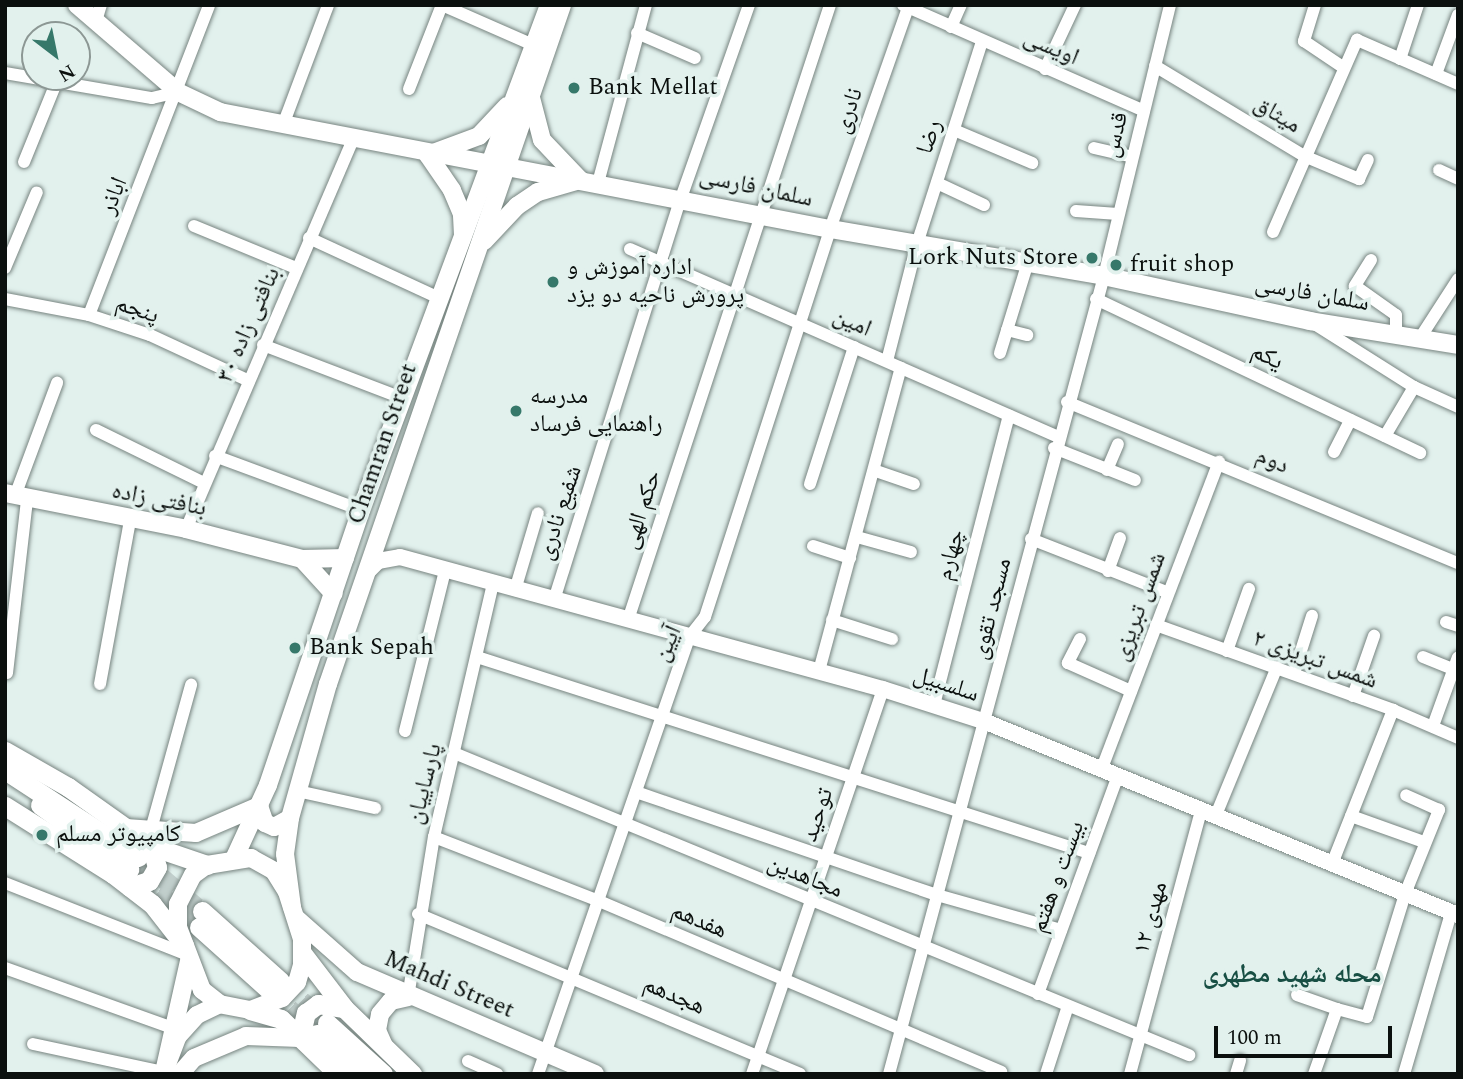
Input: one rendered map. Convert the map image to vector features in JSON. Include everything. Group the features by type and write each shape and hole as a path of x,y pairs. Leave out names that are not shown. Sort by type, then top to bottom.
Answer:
{"main road":[{"name":"سلمان فارسی","path":"78,5 98,13 178,92 220,112 428,155 681,198 830,229 1104,276 1310,321 1458,345"},
{"name":"Chamran Street","path":"524,90 533,45 549,5"},
{"name":"Chamran Street","path":"295,913 285,854 297,791 449,303 524,90 562,5"},
{"path":"524,90 542,140 589,182 538,192 470,245 462,214 428,155 479,136 524,90"},
{"name":"Chamran Street","path":"234,859 259,806 402,398 449,303"},
{"name":"بنافتی زاده","path":"16,496 186,529 302,559 345,558"},
{"path":"302,559 334,594"},
{"path":"5,751 126,828 140,858 152,904 187,953 173,1028 170,1073"},
{"path":"5,770 140,858"},
{"path":"5,786 140,858"},
{"path":"5,806 140,858 207,865 234,859 251,859 274,871 295,913 302,953 297,982 282,998 250,1010"},
{"path":"140,858 259,806 265,823 274,827 290,818"},
{"path":"207,865 193,875 178,904 187,953 202,990 220,1004 250,1010 315,1032 383,1074"},
{"name":"Mahdi Street","path":"295,913 357,972 408,997 595,1074"},
{"path":"200,918 274,985"},
{"path":"302,953 344,1008 412,1074"},
{"path":"384,1046 377,1030 380,1014 391,1001 408,997"},
{"path":"170,1073 178,1036 197,1015 220,1004"},
{"path":"338,1074 306,1013 317,1004 344,1008"},
{"path":"170,1073 194,1058 246,1037 315,1032 361,1074"}],"street":[{"name":"اباذر","path":"89,315 178,92 209,5"},
{"path":"283,125 328,5"},
{"path":"409,89 442,5 533,45"},
{"path":"589,182 646,5"},
{"name":"شفیع نادری","path":"554,600 663,263 681,198 749,5"},
{"name":"حکم الهی","path":"628,620 758,213 830,5"},
{"path":"951,27 961,5"},
{"path":"1045,69 1075,5"},
{"name":"قدس","path":"1104,276 1170,5"},
{"path":"1315,5 1304,41 1344,68"},
{"path":"1418,5 1400,59 1458,84"},
{"name":"اویسی","path":"906,6 982,42 1144,111"},
{"name":"نادری","path":"830,229 906,6"},
{"path":"1436,74 1458,15"},
{"path":"637,33 695,58"},
{"name":"میثاق","path":"1155,66 1304,156 1357,40 1400,59"},
{"name":"رضا","path":"887,360 917,244 982,42"},
{"path":"91,88 152,98 178,92"},
{"path":"24,162 53,91"},
{"path":"954,130 1032,163"},
{"name":"بنافتی زاده ۳۰","path":"186,529 247,380 353,139"},
{"path":"1094,148 1132,157"},
{"path":"1273,232 1304,156 1359,179 1368,160"},
{"path":"1439,170 1458,179"},
{"path":"937,183 984,205"},
{"path":"5,268 37,192"},
{"path":"1076,211 1118,214"},
{"path":"194,226 296,268"},
{"name":"آیین","path":"538,1074 690,636 705,617 830,229"},
{"path":"309,238 449,303"},
{"name":"امین","path":"630,248 1009,415 1107,470 1135,480"},
{"path":"1371,260 1354,286 1396,315 1396,334"},
{"path":"1000,353 1028,262"},
{"name":"مسجد تقوی","path":"889,1074 986,722 1056,442 1104,276"},
{"path":"1420,338 1458,279"},
{"name":"پنجم","path":"5,299 89,315 150,335 247,380"},
{"name":"یکم","path":"1096,299 1420,453"},
{"path":"1310,321 1413,387 1458,407"},
{"path":"1007,330 1027,335"},
{"path":"263,345 402,398"},
{"path":"810,484 854,347"},
{"path":"819,671 876,471 901,368"},
{"path":"7,673 16,496 57,383"},
{"path":"1385,436 1413,387"},
{"name":"دوم","path":"1067,402 1219,461 1458,563"},
{"name":"چهارم","path":"934,705 1009,415"},
{"path":"1334,452 1350,420"},
{"path":"96,430 204,483"},
{"path":"1107,470 1118,444"},
{"path":"215,456 361,510"},
{"name":"شمس تبریزی","path":"1102,768 1166,592 1219,461"},
{"path":"876,471 914,484"},
{"path":"362,577 378,561 400,557 384,530 385,513"},
{"path":"515,590 538,513"},
{"path":"100,684 130,520"},
{"path":"857,537 911,552"},
{"path":"1108,571 1120,538"},
{"path":"1031,539 1166,592"},
{"path":"813,546 850,558"},
{"name":"سلسبیل","path":"400,557 883,689 986,722 1454,914"},
{"path":"405,732 445,570"},
{"name":"پارساییان","path":"408,997 418,914 493,584"},
{"path":"1227,651 1249,589"},
{"path":"1294,673 1312,616"},
{"path":"832,620 892,639"},
{"name":"شمس تبریزی ۲","path":"1156,625 1393,709 1458,738"},
{"path":"1353,696 1374,636"},
{"path":"1080,639 1068,663 1131,691"},
{"path":"477,657 1089,853"},
{"path":"1423,657 1456,663 1433,726"},
{"name":"مهدی ۱۲","path":"1130,1074 1208,813 1278,667"},
{"path":"140,858 191,685"},
{"name":"توحید","path":"752,1074 883,689"},
{"path":"1332,864 1393,709"},
{"name":"مجاهدین","path":"454,753 624,826 1189,1055"},
{"name":"بیست و هفتم","path":"1038,994 1118,775"},
{"path":"297,791 375,808"},
{"path":"636,792 937,895 1061,930"},
{"path":"1297,995 1367,1017 1405,894 1439,810 1406,795"},
{"path":"1351,816 1424,842"},
{"name":"هفدهم","path":"434,837 599,901 899,1031 1001,1072"},
{"path":"5,883 187,953"},
{"name":"هجدهم","path":"418,914 758,1054 800,1074"},
{"path":"1404,1074 1454,914"},
{"path":"5,968 173,1028"},
{"path":"1046,1074 1068,1006"},
{"path":"1314,1074 1337,1009"},
{"path":"33,1044 170,1073"},
{"path":"468,1061 497,1074"}],"tunnel":[{"path":"138,857 202,911"},
{"path":"135,874 199,926"},
{"path":"280,981 327,1023"},
{"path":"268,989 314,1031"}],"place":[{"name":"Bank Mellat","path":"574,88"},
{"name":"Lork Nuts Store","path":"1092,258"},
{"name":"fruit shop","path":"1116,265"},
{"name":"اداره آموزش و پرورش ناحیه دو یزد","path":"553,282"},
{"name":"مدرسه راهنمایی فرساد","path":"516,411"},
{"name":"Bank Sepah","path":"295,648"},
{"name":"کامپیوتر مسلم","path":"42,835"}],"district":[{"name":"محله شهید مطهری","path":"1292,975"}]}
